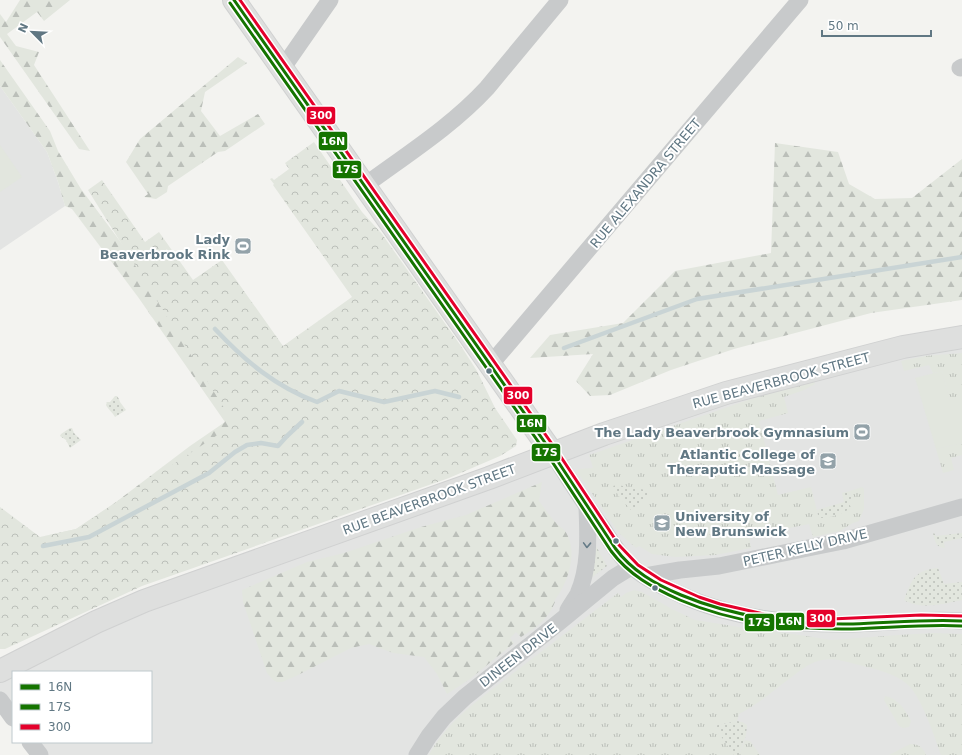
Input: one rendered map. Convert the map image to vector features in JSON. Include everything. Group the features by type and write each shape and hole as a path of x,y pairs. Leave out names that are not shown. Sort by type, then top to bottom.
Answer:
{"street":[{"path":"234,0 553,454 619,552 631,567 662,586 703,605 755,617 830,624 910,620 962,621"},
{"path":"282,69 330,0"},
{"path":"364,186 466,110 487,88 560,0"},
{"name":"RUE ALEXANDRA STREET","path":"490,365 800,0"},
{"name":"RUE BEAVERBROOK STREET","path":"0,671 96,622 144,600 553,454 604,434 726,393 903,347 962,337"},
{"path":"558,624 577,595 582,583 587,550 587,506"},
{"name":"PETER KELLY DRIVE","path":"645,576 680,570 719,566 808,548 843,540 962,507"},
{"name":"DINEEN DRIVE","path":"417,755 429,736 444,717 465,697 558,624 613,578 631,567"},
{"path":"0,700 12,717"},
{"path":"31,743 40,755"}],"shaded area":[{"path":"0,86 47,152 65,206 0,250"},
{"name":"University of New Brunswick","path":"962,337 962,755 40,755 31,743 152,743 152,671 12,671 12,717 0,700 0,671 96,622 604,434"}],"green space":[{"path":"20,0 70,0 44,21 37,12 7,34 16,46 39,52 34,65 90,151 79,149 0,37 0,14 6,22"},
{"path":"238,57 247,63 205,92 201,111 220,136 258,114 265,124 225,151 218,152 168,186 167,192 156,199 144,197 148,194 126,162 140,139"},
{"path":"0,60 50,131 58,151 81,189 170,308 253,390 231,500 40,537 76,529 116,502 190,446 225,422 138,297 72,209 65,206 47,152 0,86"},
{"path":"314,142 362,212 382,234 461,346 477,371 495,408 517,440 516,446 500,456 449,478 142,586 5,649 0,649 0,507 40,537 76,529 234,424 88,190 102,180 145,242 159,232 193,280 222,260 283,346 352,297 270,179 272,178 274,180 289,169 285,163"},
{"path":"775,143 838,152 849,184 875,199 912,198 962,159 962,300 871,313 734,349 671,370 610,395 590,396 576,381 593,354 530,358 550,335 623,323 675,271 771,253"},
{"path":"0,145 22,177 0,192"},
{"path":"962,353 962,396 950,400 942,371 933,373 929,365 904,371 901,361 925,356"},
{"path":"942,371 950,400 962,396 962,443 936,449 915,378"},
{"path":"814,380 815,384 804,390 784,397 788,413 759,421 778,495 811,487 818,515 849,503 851,498 850,491 862,487 864,489 864,509 859,521 840,531 813,537 809,524 749,536 751,548 715,555 675,557 652,554 639,546 636,548 619,533 578,473 578,469 593,468 589,455 748,400"},
{"path":"115,396 117,396 126,410 115,417 106,405 107,402 110,402"},
{"path":"72,428 74,433 81,440 70,448 66,440 60,436"},
{"path":"962,443 962,455 951,458 954,470 943,473 936,449"},
{"path":"542,482 539,501 558,525 564,530 569,539 571,548 570,567 564,586 554,601 555,602 546,618 521,637 516,632 510,638 514,643 470,679 447,694 437,674 424,657 393,653 369,644 351,648 282,682 273,680 267,673 243,602 242,590 307,562 344,553 421,527 466,515"},
{"path":"617,485 646,490 652,493 635,511 632,511 620,498 613,486"},
{"path":"850,491 851,498 849,503 851,508 836,515 820,518 817,510 844,502 842,493"},
{"path":"934,533 936,536 962,533 962,538 944,542 945,548 939,547 936,544"},
{"path":"596,546 607,566 591,578"},
{"path":"938,568 944,584 962,582 962,600 932,605 917,605 904,600 915,577 924,571"},
{"path":"634,590 642,592 695,620 831,640 934,633 962,634 962,755 941,755 923,707 912,690 902,680 878,670 842,661 826,659 815,662 804,668 759,702 739,714 737,721 714,726 734,755 429,755 446,730 479,699 618,593 621,597"},
{"path":"885,696 894,699 904,709 911,721 909,727 903,728 899,726 884,700"},
{"path":"737,721 747,725 746,735 739,755 734,755 714,726"},
{"path":"745,740 750,741 760,755 739,755"},
{"path":"910,744 920,746 926,755 889,755"}],"waterway":[{"path":"564,348 697,299 962,257"},
{"path":"215,329 238,352 262,372 288,389 317,402 339,391 384,402 435,391 459,397"},
{"path":"43,546 89,537 209,473 235,452 247,445 261,443 278,446 302,422"}],"transit line":[{"name":"16N","path":"234,0 553,454 615,548 636,570 662,586 681,595 702,603 744,615 787,621 831,624 934,620 962,621"},
{"name":"300","path":"240,0 557,451 619,545 638,565 661,580 699,597 720,604 764,614 786,617 831,619 921,615 962,616"},
{"name":"17S","path":"230,3 549,457 611,551 618,560 634,574 660,591 700,608 743,620 764,624 830,629 934,625 962,626"}],"place":[{"name":"Lady Beaverbrook Rink","path":"243,246"},
{"name":"The Lady Beaverbrook Gymnasium","path":"862,432"},
{"name":"Atlantic College of Theraputic Massage","path":"828,461"},
{"name":"University of New Brunswick","path":"662,523"}]}
